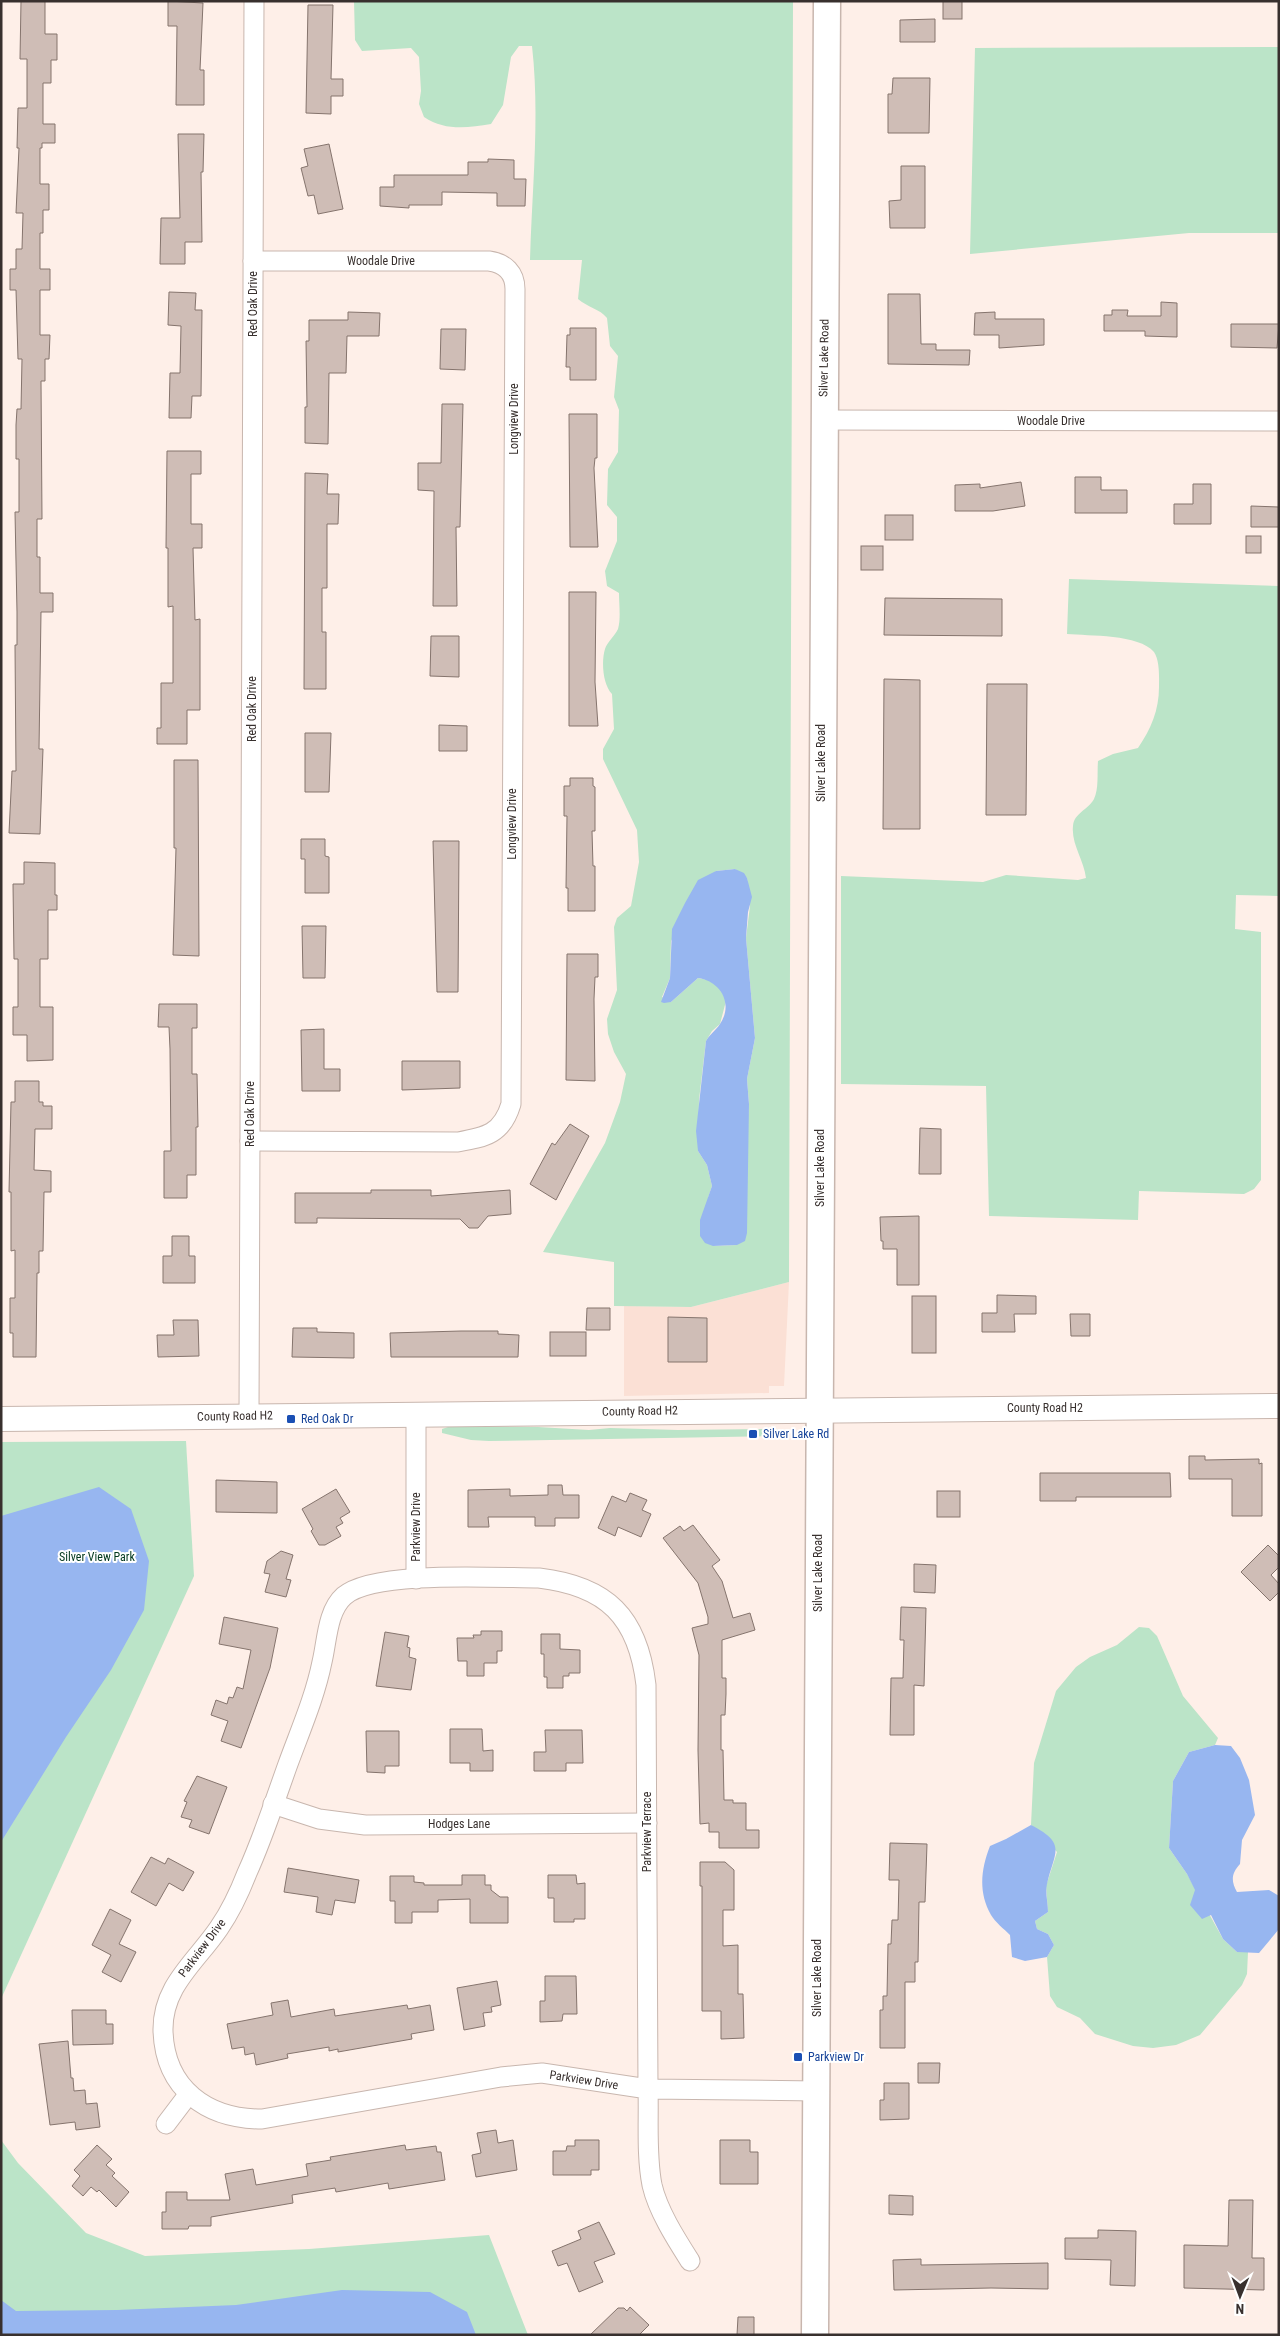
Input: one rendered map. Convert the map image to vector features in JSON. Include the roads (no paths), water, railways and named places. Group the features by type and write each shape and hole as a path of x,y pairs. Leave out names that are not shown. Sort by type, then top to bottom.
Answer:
{"main road":[{"name":"Silver Lake Road","path":"815,2335 823,420 827,1"}],"street":[{"name":"Red Oak Drive","path":"249,1416 254,1"},
{"name":"Woodale Drive","path":"253,261 489,260 499,262 507,268"},
{"name":"Longview Drive","path":"250,1141 458,1142 487,1136 507,1117 511,1104 515,278 507,268"},
{"name":"Woodale Drive","path":"823,420 1279,421"},
{"name":"County Road H2","path":"1,1418 1279,1406"},
{"name":"Parkview Drive","path":"416,1414 416,1579 381,1581 360,1587 342,1598 336,1607 312,1698 247,1873 220,1928 180,1976 171,1992 163,2030 165,2050 172,2067 188,2095 206,2107 222,2114 242,2119 262,2119 517,2075 542,2074 648,2089 817,2091"},
{"name":"Parkview Terrace","path":"416,1579 539,1578 565,1581 584,1587 608,1602 625,1622 637,1642 643,1658 646,1685 648,2089 652,2186 676,2239 690,2261"},
{"name":"Hodges Lane","path":"273,1804 319,1819 365,1825 647,1823"},
{"path":"166,2124 188,2095"}],"water":[{"path":"735,869 744,873 752,897 748,912 746,938 755,1038 747,1079 749,1104 747,1233 745,1241 737,1245 713,1246 705,1243 700,1236 700,1220 712,1186 707,1165 698,1151 696,1131 706,1041 724,1016 725,1001 718,988 706,980 698,978 671,1002 661,1002 670,978 672,929 685,903 698,880 716,871"},
{"path":"99,1487 131,1509 149,1561 144,1610 111,1670 66,1737 1,1842 1,1516"},
{"path":"1215,1745 1231,1746 1240,1758 1249,1780 1255,1815 1242,1840 1240,1864 1233,1878 1235,1888 1237,1892 1269,1890 1279,1896 1279,1929 1259,1953 1237,1952 1223,1939 1211,1915 1202,1919 1190,1905 1195,1890 1187,1874 1169,1848 1173,1781 1189,1752"},
{"path":"1031,1825 1050,1838 1056,1850 1046,1887 1048,1912 1035,1921 1037,1929 1048,1934 1054,1945 1047,1957 1025,1961 1012,1957 1010,1935 991,1915 984,1898 982,1880 990,1846"},
{"path":"342,2290 430,2292 467,2312 476,2335 1,2335 1,2300 16,2311 117,2310 236,2305"}],"place":[{"name":"Red Oak Dr","path":"291,1419"},
{"name":"Silver Lake Rd","path":"753,1434"},
{"name":"Parkview Dr","path":"798,2057"}],"park label":[{"name":"Silver View Park","path":"97,1557"}]}
